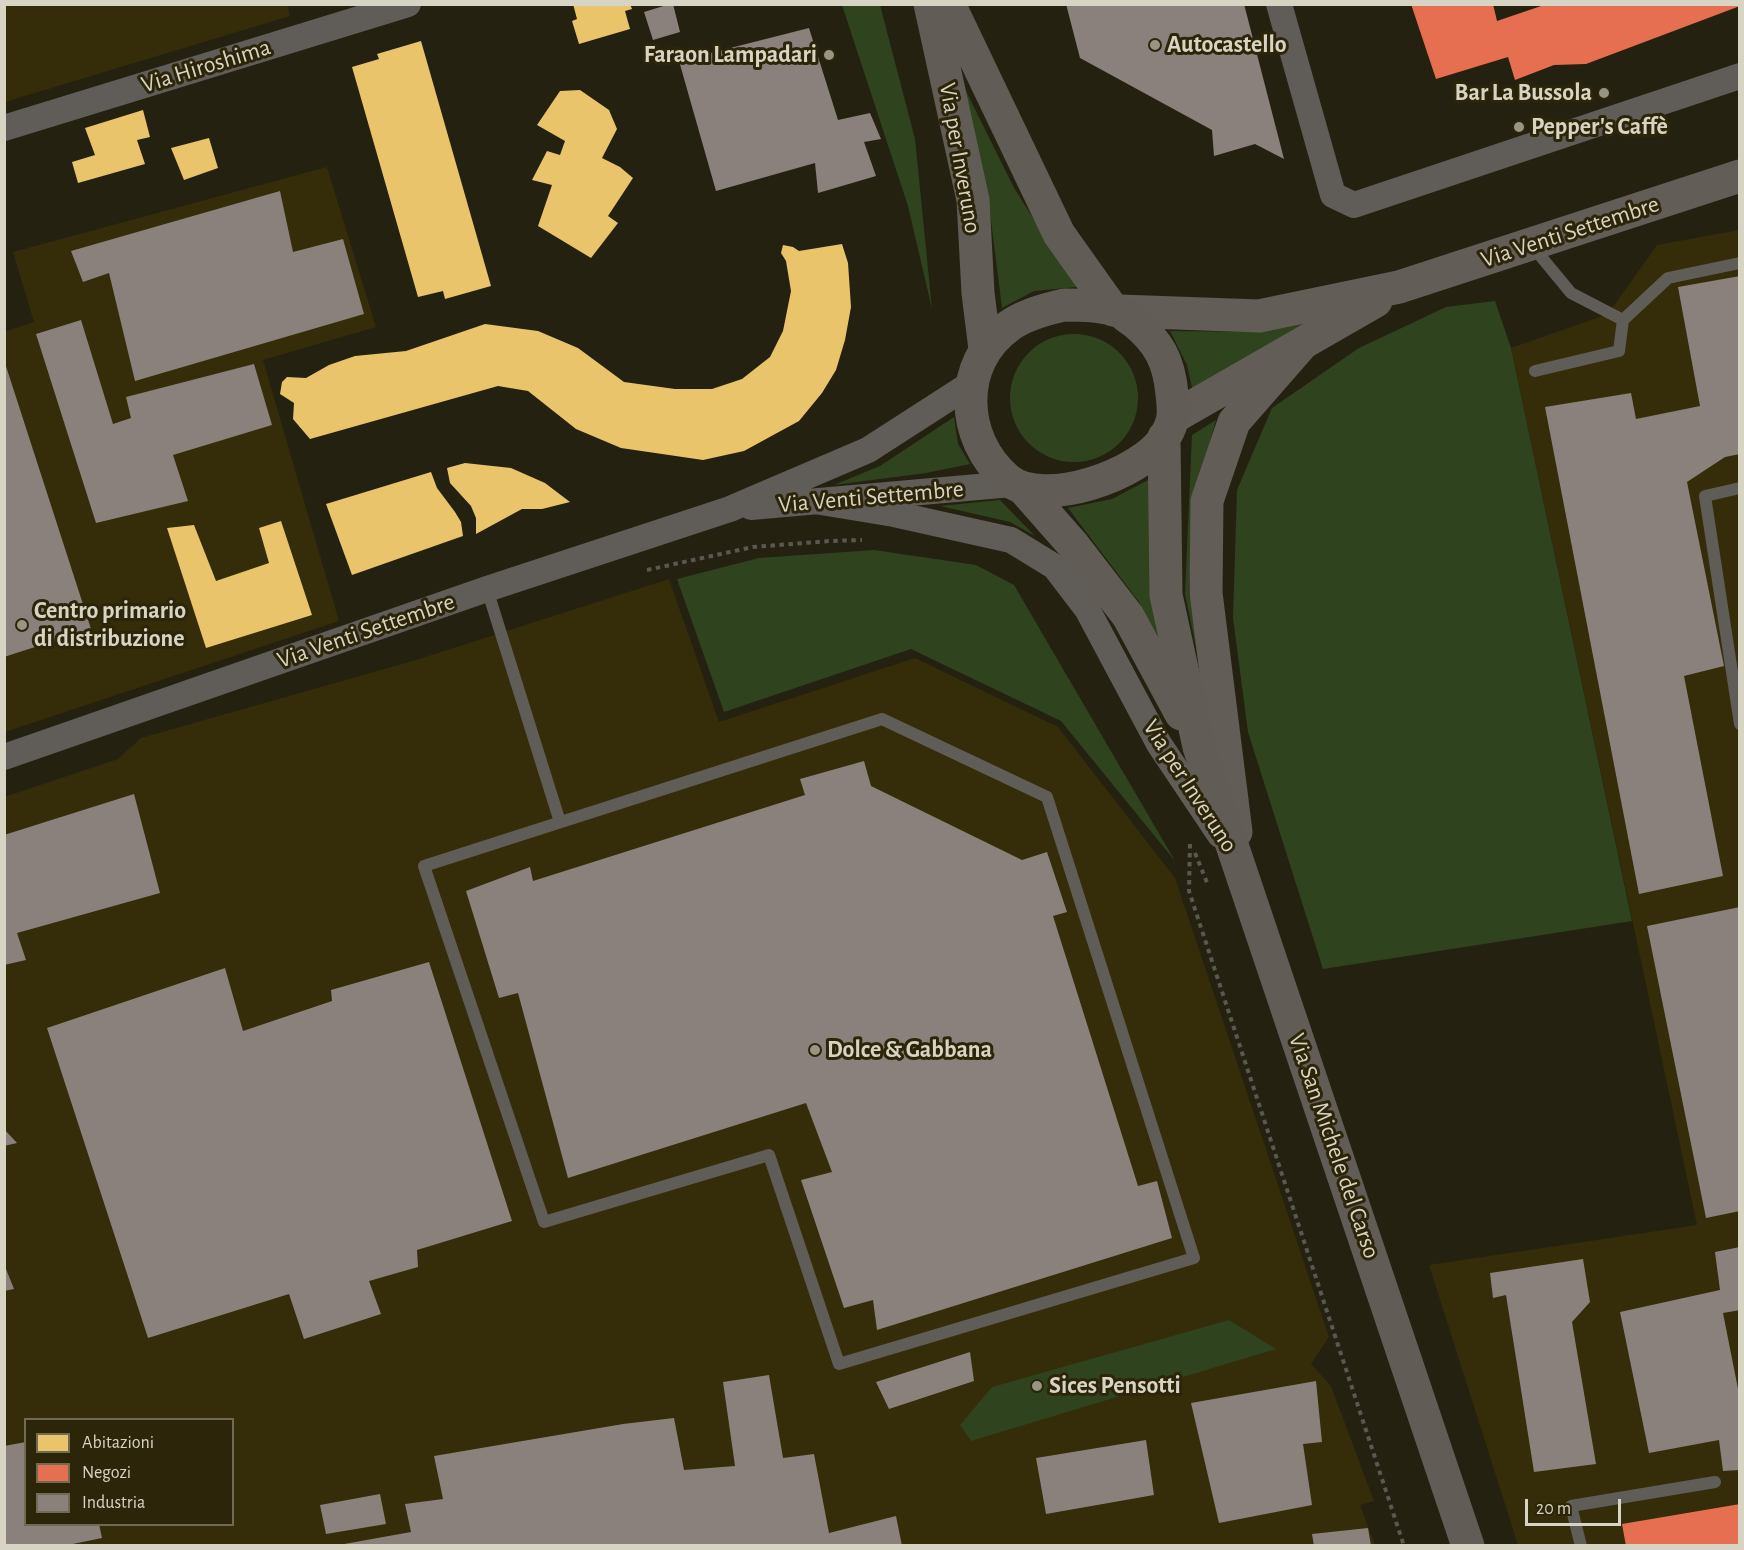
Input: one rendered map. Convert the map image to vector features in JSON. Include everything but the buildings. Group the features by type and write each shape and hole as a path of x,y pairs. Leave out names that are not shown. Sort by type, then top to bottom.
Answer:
{"main road":[{"name":"Via per Inveruno","path":"930,4 973,200 978,293 985,349"},
{"name":"Via per Inveruno","path":"948,4 1059,234 1117,311"},
{"path":"1064,305 1092,305 1117,311 1148,333 1160,350 1170,373 1169,427 1154,451 1123,471 1074,490 1044,492 1017,486 996,470 977,440 970,401 972,383 985,349 1010,325 1043,310 1064,305"},
{"name":"Via per Inveruno","path":"1169,427 1166,595 1199,747"},
{"name":"Via per Inveruno","path":"1017,486 1074,546 1128,616 1199,747"},
{"name":"Via San Michele del Carso","path":"1199,747 1468,1545"}],"street":[{"name":"Via Hiroshima","path":"4,128 408,4"},
{"path":"1279,4 1333,195 1354,205 1740,76"},
{"name":"Via Venti Settembre","path":"1117,311 1259,316 1399,287 1740,176"},
{"name":"Via Venti Settembre","path":"1169,427 1303,343 1399,287"},
{"name":"Via per Inveruno","path":"1240,864 1206,593 1207,501 1234,423 1303,343"},
{"name":"Via Venti Settembre","path":"4,757 487,589 730,509 868,450 972,383"},
{"name":"Via Venti Settembre","path":"730,509 1017,486"},
{"name":"Via per Inveruno","path":"821,502 894,514 1011,540 1055,567 1087,609 1160,744 1240,864"}],"lane":[{"path":"1531,245 1571,293 1623,320"},
{"path":"1535,370 1619,351 1623,320 1668,278 1740,263"},
{"path":"1740,488 1705,496 1740,724"},
{"path":"487,589 560,822"},
{"path":"882,719 1047,797 1194,1258 839,1364 769,1155 544,1222 424,866 560,822 882,719"},
{"path":"1581,1545 1571,1506 1715,1482"}],"path":[{"path":"638,572 753,547 864,540"},
{"path":"1210,891 1190,840 1190,891 1404,1545"}],"shaded area":[{"path":"5,4 287,4 290,16 5,102"},
{"path":"327,167 376,327 263,360 339,621 5,732 4,332 34,322 13,252"},
{"path":"1739,230 1739,1545 1518,1545 1429,1265 1697,1225 1511,348 1608,314 1657,245"},
{"path":"669,579 719,722 915,658 1058,727 1175,878 1329,1337 1311,1364 1331,1386 1374,1501 1360,1505 1375,1545 5,1545 4,797 118,759 141,738 416,660"}],"green space":[{"path":"842,5 880,5 915,139 932,309 908,206"},
{"path":"962,83 1014,188 1077,287 1034,291 1002,308 988,197"},
{"path":"1495,301 1511,348 1632,921 1323,969 1248,732 1233,618 1237,490 1272,408 1359,348 1446,307"},
{"path":"1314,318 1193,392 1187,365 1170,331 1256,332"},
{"path":"1074,334 1099,339 1119,353 1133,373 1138,398 1133,423 1119,443 1099,457 1074,462 1049,457 1029,443 1015,423 1010,398 1015,373 1029,353 1049,339"},
{"path":"954,417 958,444 970,464 926,473 834,485 880,466"},
{"path":"1216,420 1193,503 1189,593 1200,667 1185,594 1192,435"},
{"path":"1150,479 1161,646 1139,602 1068,508 1112,499"},
{"path":"1000,500 1035,536 1010,522 940,506"},
{"path":"874,550 976,565 1014,585 1175,861 1061,721 911,649 724,712 677,579 759,558"},
{"path":"1229,1320 1276,1349 971,1441 960,1425 992,1387"}],"place":[{"name":"Autocastello","path":"1155,45"},
{"name":"Faraon Lampadari","path":"829,55"},
{"name":"Bar La Bussola","path":"1604,93"},
{"name":"Pepper's Caffè","path":"1519,127"},
{"name":"Centro primario di distribuzione","path":"22,625"},
{"name":"Dolce & Gabbana","path":"815,1050"},
{"name":"Sices Pensotti","path":"1037,1386"}]}
